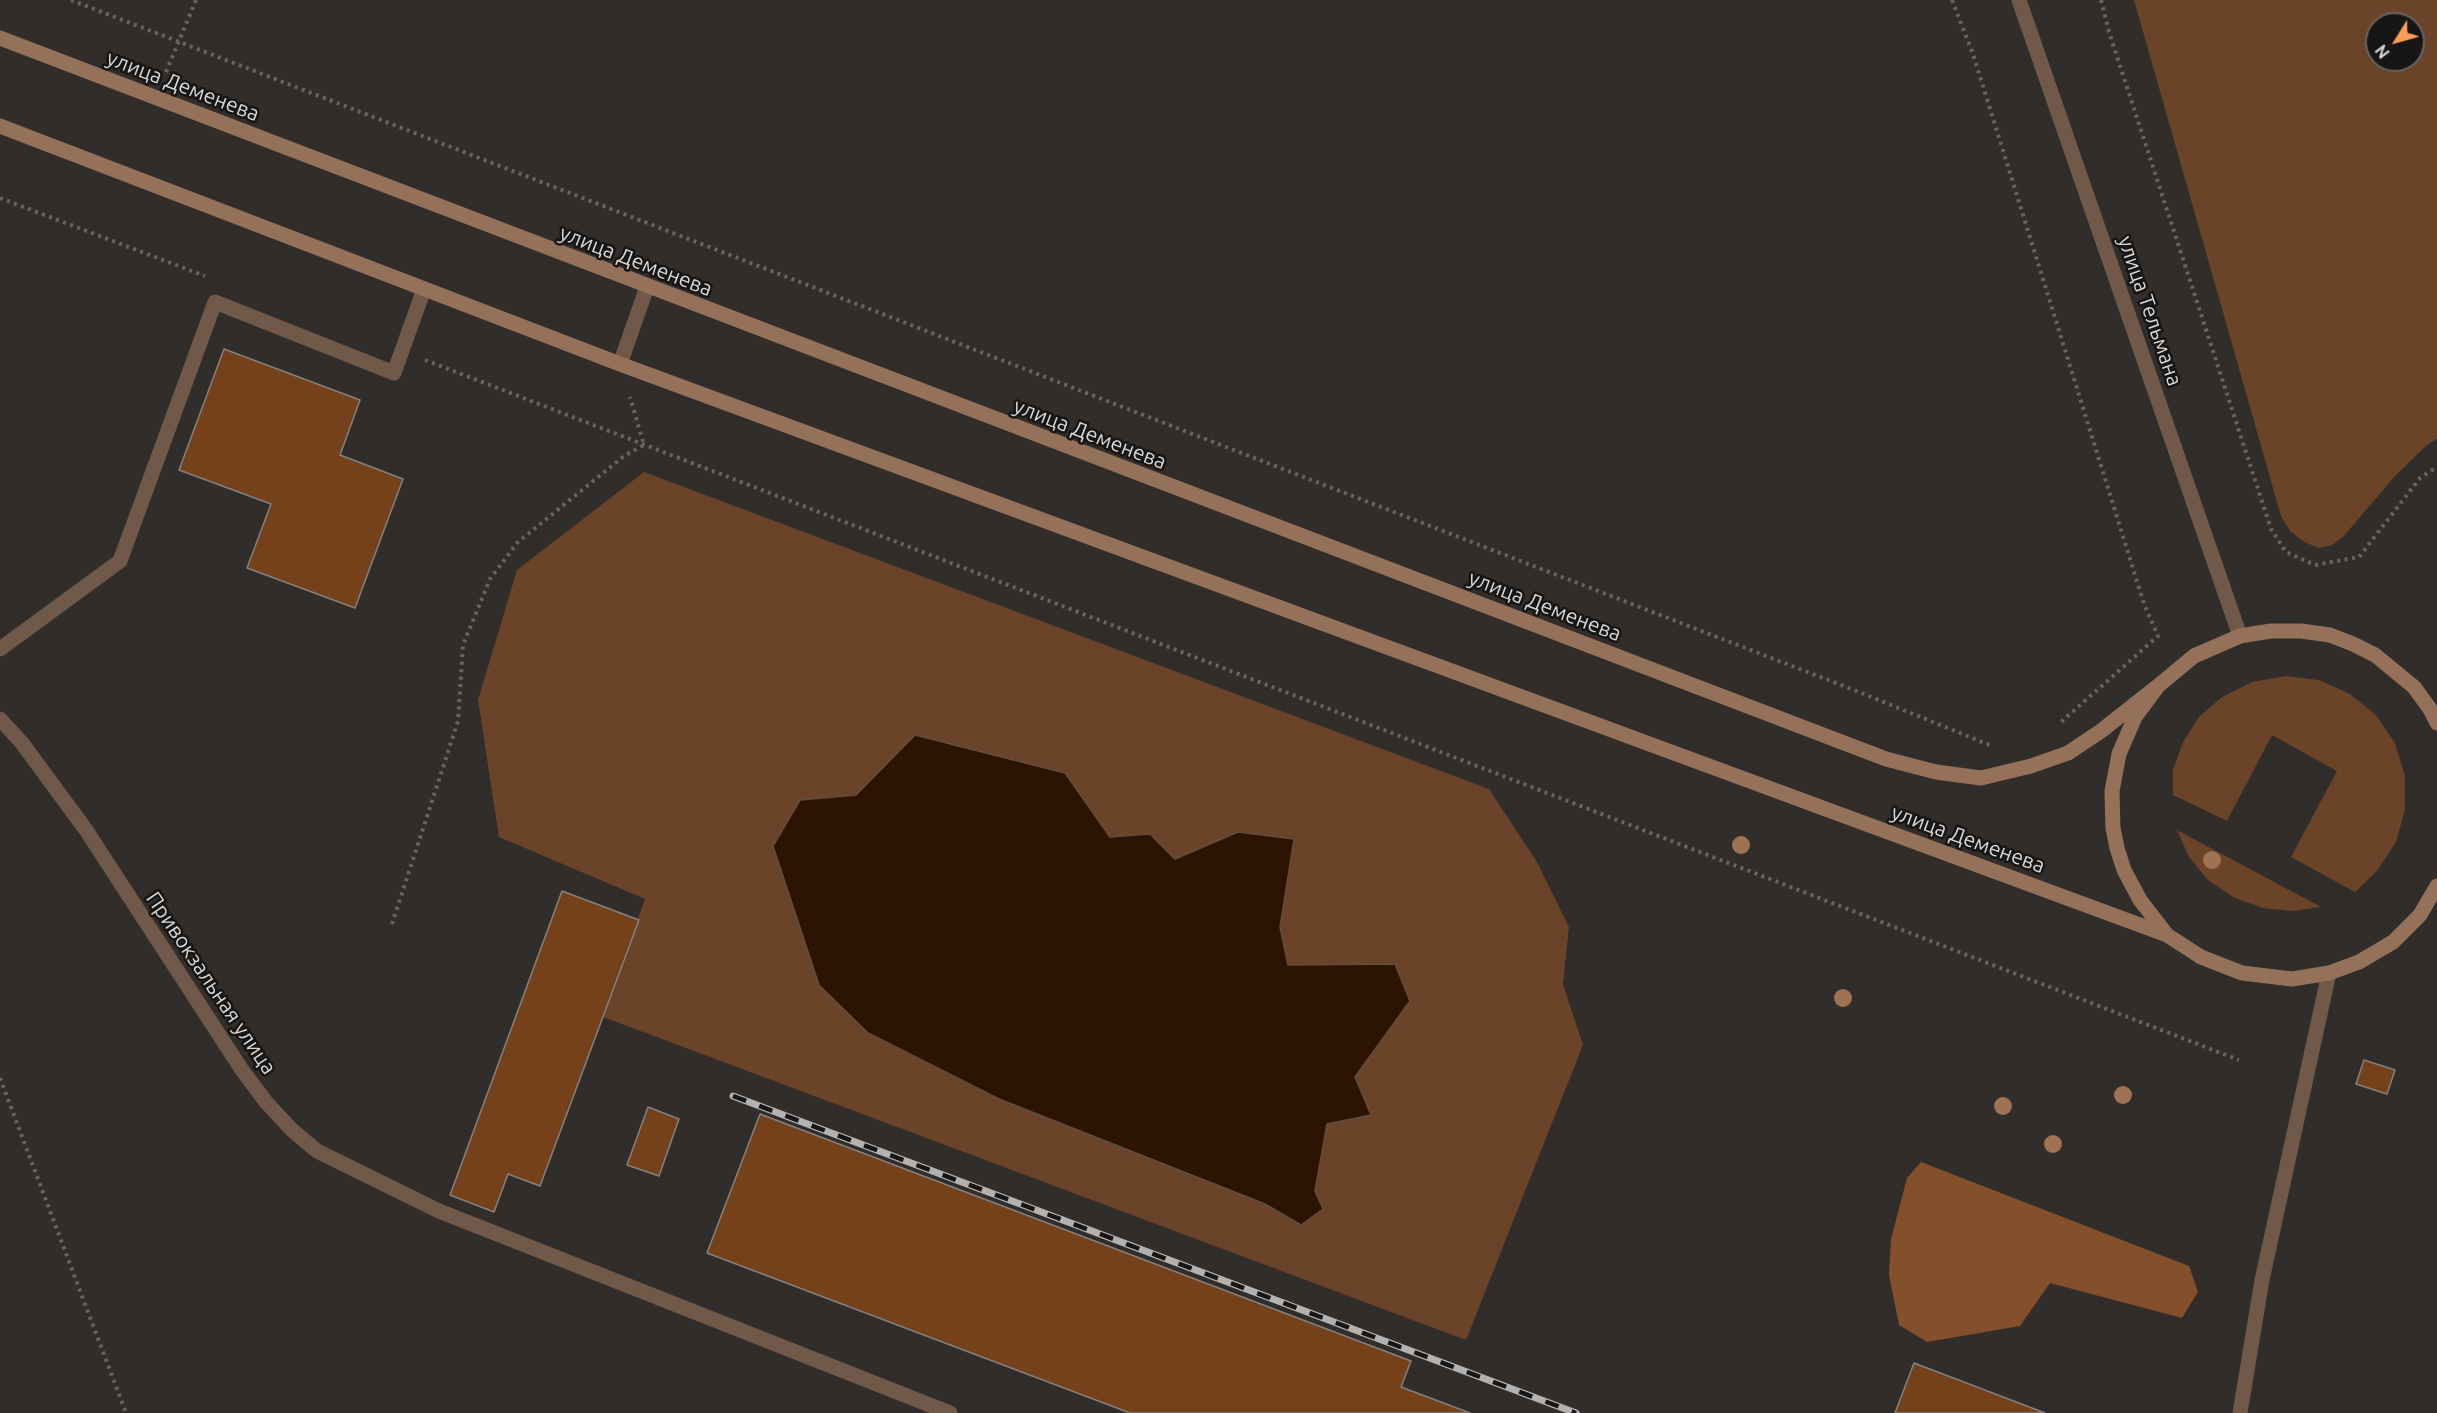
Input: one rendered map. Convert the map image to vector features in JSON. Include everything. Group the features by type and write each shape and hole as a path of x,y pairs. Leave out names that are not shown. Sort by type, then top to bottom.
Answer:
{"main road":[{"name":"улица Деменева","path":"0,38 1875,755 1936,772 1981,778 2031,766 2068,753 2101,731 2158,686"},
{"name":"улица Деменева","path":"0,126 620,364 2167,935"},
{"path":"2435,712 2414,687 2375,655 2330,635 2301,631 2271,631 2240,636 2194,656 2158,686 2135,717 2119,754 2112,791 2113,828 2124,870 2140,900 2167,935 2200,957 2242,973 2292,979 2329,973 2359,962 2393,942 2421,915 2437,886"}],"street":[{"name":"улица Тельмана","path":"2019,0 2240,636"},
{"path":"620,364 647,287"},
{"path":"0,649 120,561 215,302 394,373 424,289"},
{"name":"Привокзальная улица","path":"0,719 22,743 86,830 236,1060 266,1102 292,1130 317,1151 439,1211 950,1413"},
{"path":"2240,1413 2262,1281 2329,973"}],"path":[{"path":"71,0 1854,690 1998,748"},
{"path":"155,98 196,0"},
{"path":"1952,0 1973,54 2141,593 2158,636 2055,727"},
{"path":"2101,0 2109,33 2271,530 2286,552 2315,565 2359,557 2420,478 2437,467"},
{"path":"0,198 213,279"},
{"path":"403,352 2239,1060"},
{"path":"620,364 644,445"},
{"path":"392,924 458,721 463,645 490,579 518,543 624,456 644,445"},
{"path":"0,1078 126,1413"}],"shaded area":[{"path":"2134,0 2437,0 2437,439 2427,445 2395,476 2343,537 2332,545 2319,548 2304,542 2290,531 2281,516"},
{"path":"644,472 1489,789 1537,862 1569,927 1563,984 1583,1045 1466,1340 603,1017 645,899 499,837 478,700 517,570","holes":["1065,773 1110,837 1150,834 1175,859 1238,832 1294,840 1280,927 1288,965 1395,964 1410,1001 1355,1077 1327,1124 1314,1191 1301,1225 1265,1204 999,1099 868,1033 819,985 800,800"]},
{"path":"2286,676 2319,680 2350,694 2376,715 2395,743 2405,776 2405,810 2396,842 2377,871 2355,892 2291,857 2337,771 2272,735 2227,821 2173,795 2173,770 2183,742 2199,717 2222,697 2252,682"},
{"path":"915,735 1065,773 1110,837 1150,834 1175,859 1238,832 1294,839 1280,927 1288,965 1395,964 1410,1001 1355,1077 1371,1115 1327,1124 1315,1191 1323,1209 1301,1225 1265,1204 999,1099 868,1033 819,985 773,846 800,800 856,795"},
{"path":"2177,830 2321,907 2291,911 2262,908 2233,897 2208,880 2189,857"},
{"path":"1921,1162 2189,1266 2198,1292 2182,1318 2050,1283 2020,1326 1927,1342 1899,1325 1889,1275 1891,1239 1907,1178"}],"building":[{"path":"224,349 360,400 340,455 403,479 355,608 247,568 271,504 179,470"},
{"path":"562,891 639,920 540,1186 508,1174 494,1212 450,1195"},
{"path":"2364,1060 2395,1070 2387,1094 2356,1084"},
{"path":"648,1107 679,1119 659,1176 627,1165"},
{"path":"760,1114 1411,1361 1401,1387 1470,1413 1130,1413 707,1253"},
{"path":"1914,1363 2045,1413 1895,1413"}],"railway":[{"path":"733,1096 1576,1413"}]}
